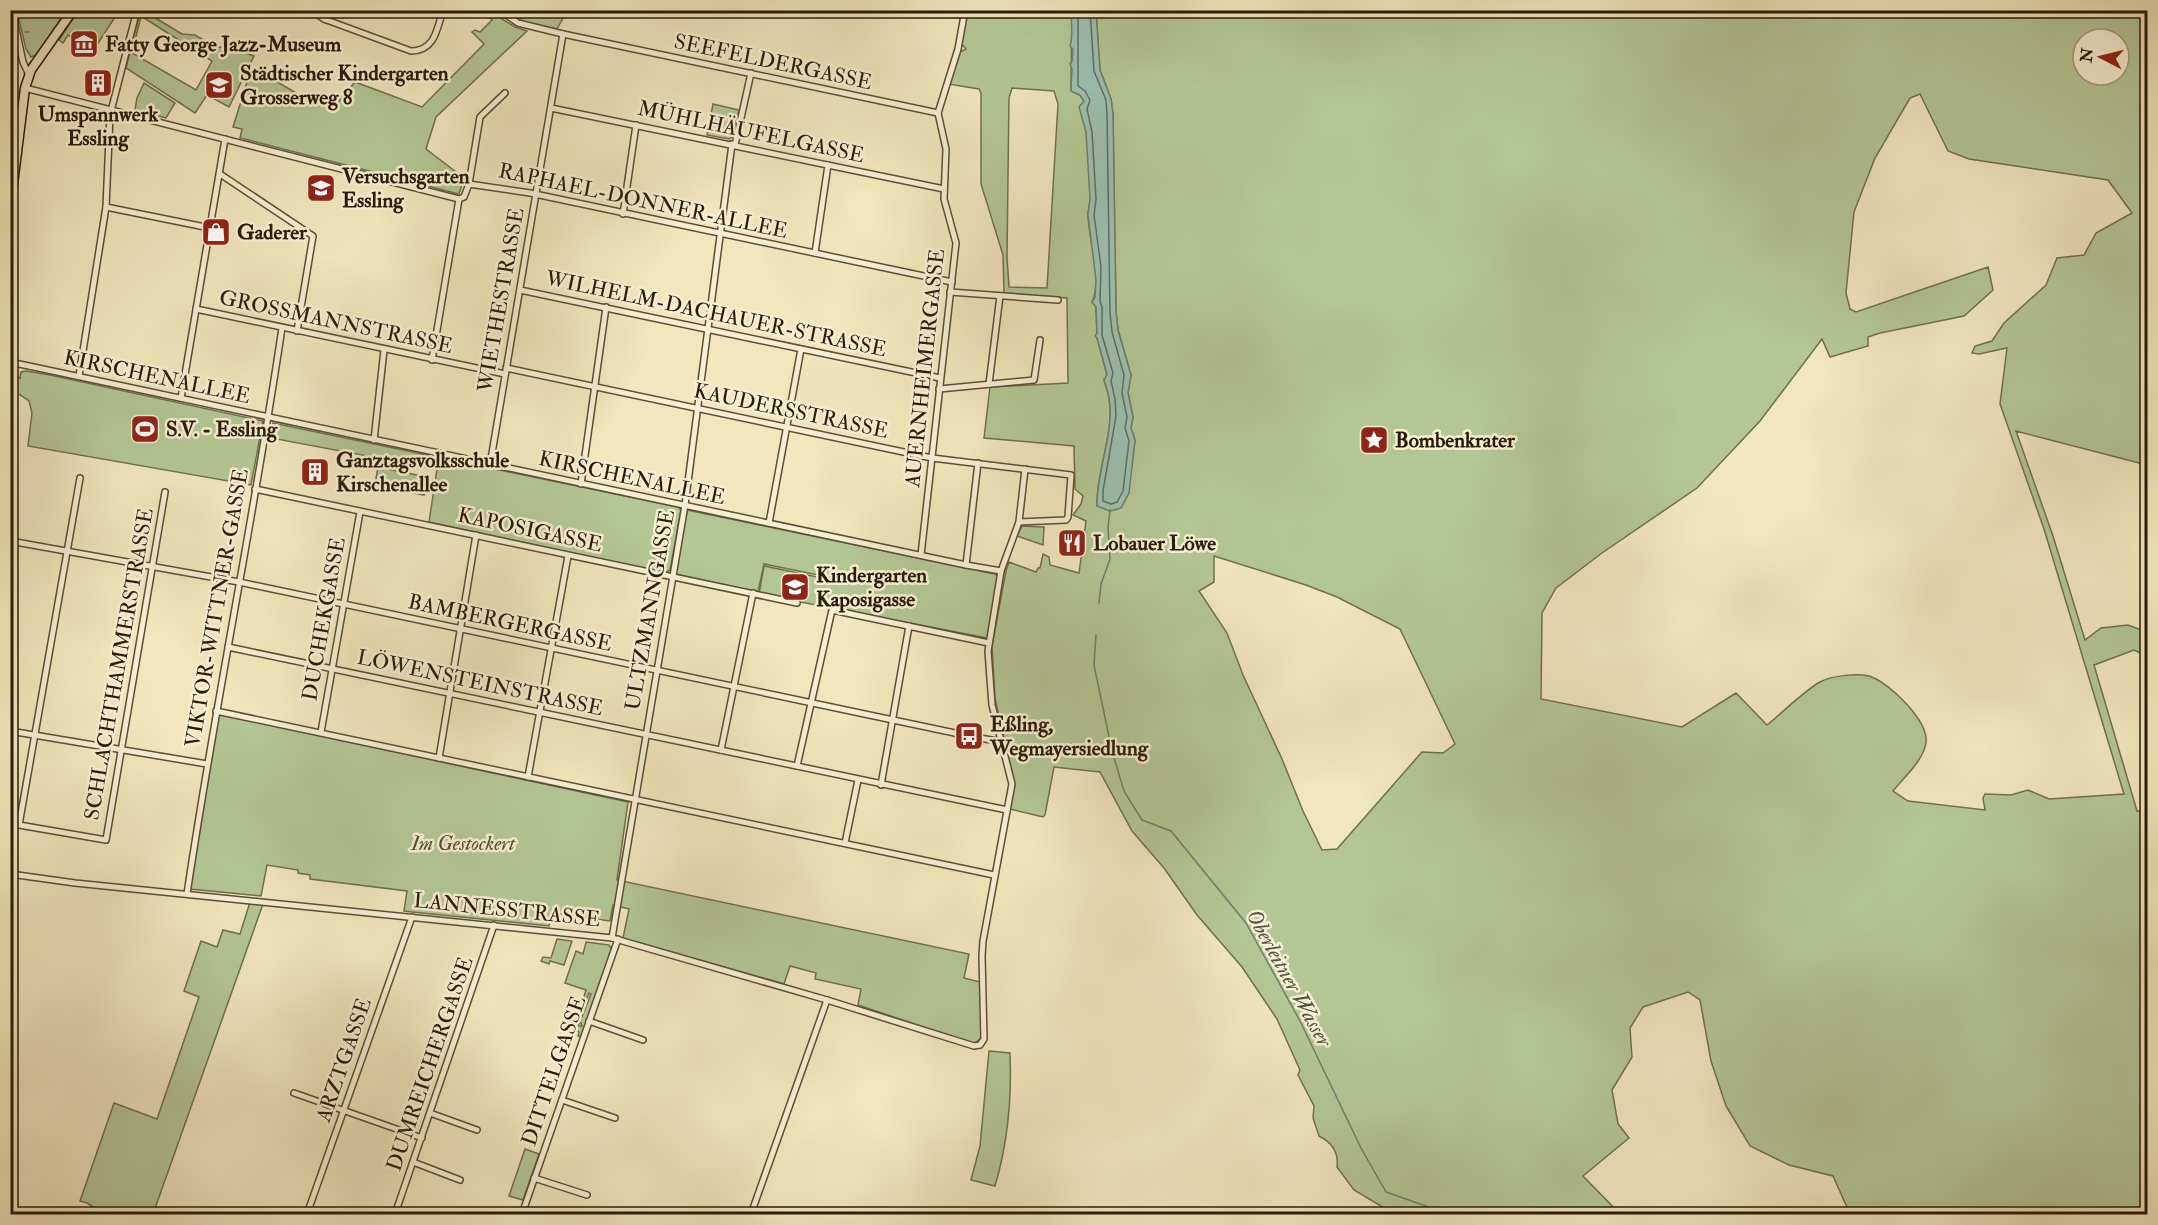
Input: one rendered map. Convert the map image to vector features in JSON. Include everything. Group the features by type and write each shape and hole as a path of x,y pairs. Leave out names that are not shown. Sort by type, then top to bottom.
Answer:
{"main road":[{"path":"10,208 14,148 25,88 30,74 73,10"}],"street":[{"path":"12,10 23,62 30,74"},
{"path":"79,376 106,207 111,111 137,10"},
{"path":"310,10 324,20 411,51 418,51 433,40 443,10"},
{"path":"324,20 327,10"},
{"name":"SEEFELDERGASSE","path":"499,10 518,23 563,34 938,113"},
{"name":"AUERNHEIMERGASSE","path":"921,555 956,243 944,199 946,149 938,113 958,49 965,10"},
{"name":"WIETHESTRASSE","path":"490,465 563,34"},
{"path":"23,56 30,60 40,58"},
{"path":"30,60 30,74"},
{"name":"ULTZMANNGASSE","path":"615,939 634,799 685,505 734,144 751,73"},
{"path":"25,88 459,199 432,360"},
{"path":"469,184 480,117 505,93"},
{"name":"MÜHLHÄUFELGASSE","path":"551,108 944,189"},
{"path":"623,214 636,125"},
{"path":"181,398 225,140"},
{"path":"815,253 828,165"},
{"path":"220,174 313,236 297,331"},
{"name":"RAPHAEL-DONNER-ALLEE","path":"459,199 464,197 469,184 476,184 951,282"},
{"path":"106,207 210,228"},
{"name":"WILHELM-DACHAUER-STRASSE","path":"520,290 940,378"},
{"path":"950,292 1058,300"},
{"path":"989,384 1000,296"},
{"path":"581,484 606,307"},
{"name":"GROSSMANNSTRASSE","path":"196,309 432,360 505,371"},
{"name":"VIKTOR-WITTNER-GASSE","path":"187,894 282,328"},
{"path":"939,389 1034,380 1040,340"},
{"path":"769,523 801,349"},
{"path":"374,440 384,350"},
{"name":"KIRSCHENALLEE","path":"10,362 269,415 490,465 1002,571"},
{"name":"KAUDERSSTRASSE","path":"505,371 595,387 932,458 1071,475 1066,520 1019,522"},
{"path":"966,565 978,463"},
{"path":"216,711 994,874 1012,784 992,705 989,643 1002,571 1019,522 1024,469"},
{"path":"35,735 80,478"},
{"name":"KAPOSIGASSE","path":"255,489 360,513 798,603"},
{"name":"SCHLACHTHAMMERSTRASSE","path":"35,735 19,825 106,840 165,492"},
{"name":"DUCHEKGASSE","path":"321,732 360,513"},
{"path":"439,758 476,535"},
{"name":"BAMBERGERGASSE","path":"10,541 239,582 1002,742"},
{"path":"528,777 568,555"},
{"path":"721,750 753,593"},
{"path":"797,766 832,610 989,643"},
{"path":"880,785 909,626"},
{"name":"LÖWENSTEINSTRASSE","path":"228,647 1006,810"},
{"path":"10,731 207,764"},
{"path":"845,843 858,780"},
{"name":"LANNESSTRASSE","path":"10,874 75,883 615,939 827,1000 974,1046 980,1045 984,1039 982,954 994,874"},
{"name":"ARZTGASSE","path":"307,1215 412,917"},
{"name":"DUMREICHERGASSE","path":"395,1215 494,925"},
{"name":"DITTELGASSE","path":"522,1215 615,939"},
{"path":"751,1215 827,1000"},
{"path":"589,1021 644,1040"},
{"path":"294,1093 422,1138"},
{"path":"562,1100 615,1119"},
{"path":"430,1113 477,1130"},
{"path":"413,1162 460,1180"},
{"path":"534,1178 587,1196"}],"green space":[{"path":"17,11 67,11 36,55 31,57 26,49"},
{"path":"78,11 119,11 93,51 68,35 63,43 59,40"},
{"path":"140,11 144,11 182,34 195,35 217,48 225,46 254,56 229,107 207,95 195,113 126,68","holes":["141,16 212,61 196,90 132,53"]},
{"path":"504,11 567,11 557,29 521,21"},
{"path":"967,11 1072,11 1071,91 1080,95 1084,101 1080,107 1089,153 1090,202 1088,214 1096,270 1092,302 1096,307 1097,338 1107,375 1104,380 1109,396 1110,411 1110,425 1099,479 1097,505 1110,511 1132,465 1135,440 1131,428 1133,417 1128,393 1131,375 1118,330 1116,312 1113,114 1111,99 1100,70 1096,11 2147,11 2147,465 2016,431 2053,536 2085,640 2101,628 2128,625 2147,632 2147,656 2134,650 2094,665 2137,811 2147,811 2148,910 2144,914 2148,920 2147,1214 1850,1214 1833,1176 1789,1165 1750,1146 1726,1106 1711,1061 1700,1000 1688,992 1643,1007 1630,1028 1632,1057 1612,1090 1618,1124 1629,1138 1583,1176 1620,1214 1394,1214 1354,1190 1337,1167 1337,1157 1333,1148 1319,1136 1313,1118 1314,1106 1298,1075 1300,1070 1277,1019 1242,967 1197,915 1164,868 1132,831 1100,772 1054,767 1043,817 1010,809 1014,784 995,698 992,646 1006,571 1009,562 1036,572 1040,568 1043,554 1049,557 1050,565 1079,573 1086,521 1073,515 1081,504 1083,496 1075,489 1074,446 984,438 990,387 1068,383 1067,298 1004,293 1003,255 981,184 981,93 979,89 948,84 958,53 966,49 960,42","holes":["1012,88 1054,91 1058,104 1047,288 1009,287 1007,257 1009,98","1920,94 1948,151 1969,159 2108,180 2132,213 2096,233 2084,255 2057,258 2046,285 2004,323 1992,341 1975,346 1972,353 1979,354 2007,348 2000,404 2044,529 2124,794 2049,799 2028,790 2011,795 1985,794 1983,798 1985,810 1908,801 1893,791 1921,756 1926,743 1925,734 1915,714 1897,694 1877,680 1864,675 1837,677 1820,682 1767,725 1736,693 1682,727 1541,699 1542,613 1556,588 1602,553 1697,488 1760,421 1822,339 1830,357 1868,346 1868,337 1880,333 1964,316 1993,290 1988,267 1856,312 1850,309 1846,293 1854,212 1875,158 1910,98","1214,556 1337,597 1400,629 1455,744 1443,753 1422,752 1337,849 1322,850 1243,675 1227,633 1199,591 1214,582"]},
{"path":"492,13 515,27 527,31 436,117 426,149 464,178 459,194 240,138 242,129 233,127 247,82 254,68 301,96 333,108 355,82 422,107 484,44 472,32 475,30 480,32 492,20 489,17 492,17"},
{"path":"144,83 175,103 166,118 135,110 137,98"},
{"path":"713,104 739,110 733,137 729,139 707,135"},
{"name":"S.V. - Essling","path":"26,371 263,421 251,485 28,446 32,413 29,401 10,388 11,376 20,378 21,372"},
{"path":"273,423 678,507 681,510 670,570 665,573 429,522 437,469 271,438"},
{"path":"378,467 427,477 424,495 375,485"},
{"path":"687,510 995,574 998,577 987,638 759,594 764,566 832,580 831,584 833,578 764,564 758,592 676,574"},
{"path":"1022,526 1044,527 1043,545 1017,536"},
{"name":"Im Gestockert","path":"219,714 628,802 617,880 969,954 964,978 980,982 982,1037 974,1044 858,1005 861,989 815,979 816,973 790,966 784,984 623,938 629,909 613,905 610,921 552,913 549,926 412,912 404,911 407,891 310,879 310,875 298,873 298,870 267,865 261,896 190,889"},
{"path":"250,902 263,904 153,1214 105,1214 80,1201 114,1103 157,1119 199,997 184,991 201,941 217,947 223,930 240,934"},
{"path":"557,939 572,941 564,965 541,961 543,957 551,958"},
{"path":"586,942 609,945 612,950 582,1037 578,1036 579,1032 576,1030 574,1034 571,1034 578,1016 580,1017 577,1026 582,1026 581,1023 579,1024 591,994 589,993 585,1003 582,1003 586,990 565,983 576,951 583,954"},
{"path":"989,1051 1010,1053 1008,1120 995,1186 971,1180 980,1146"},
{"path":"525,1149 539,1154 523,1200 509,1196"}],"water":[{"path":"1072,11 1096,11 1100,70 1111,99 1113,114 1116,312 1118,330 1131,375 1128,393 1133,417 1131,428 1135,440 1129,493 1121,508 1110,511 1097,506 1099,479 1110,425 1110,411 1109,396 1104,380 1107,374 1095,336 1097,333 1096,307 1092,302 1095,297 1096,280 1088,215 1090,199 1086,132 1079,107 1084,101 1080,95 1071,91"}],"waterway":[{"name":"Oberleitner Wasser","path":"1099,603 1101,584 1110,559 1108,527 1110,510"},
{"name":"Oberleitner Wasser","path":"1096,635 1094,665 1112,751 1124,791 1142,820 1171,831 1246,923 1300,1021 1361,1148 1386,1192 1443,1212 1470,1214"}],"place":[{"name":"Fatty George Jazz-Museum","path":"84,44"},
{"name":"Umspannwerk Essling","path":"98,83"},
{"name":"Städtischer Kindergarten Grosserweg 8","path":"219,85"},
{"name":"Versuchsgarten Essling","path":"321,188"},
{"name":"Gaderer","path":"216,232"},
{"name":"S.V. - Essling","path":"145,429"},
{"name":"Bombenkrater","path":"1374,440"},
{"name":"Ganztagsvolksschule Kirschenallee","path":"315,472"},
{"name":"Lobauer Löwe","path":"1072,543"},
{"name":"Kindergarten Kaposigasse","path":"795,587"},
{"name":"Eßling, Wegmayersiedlung","path":"969,736"}]}
